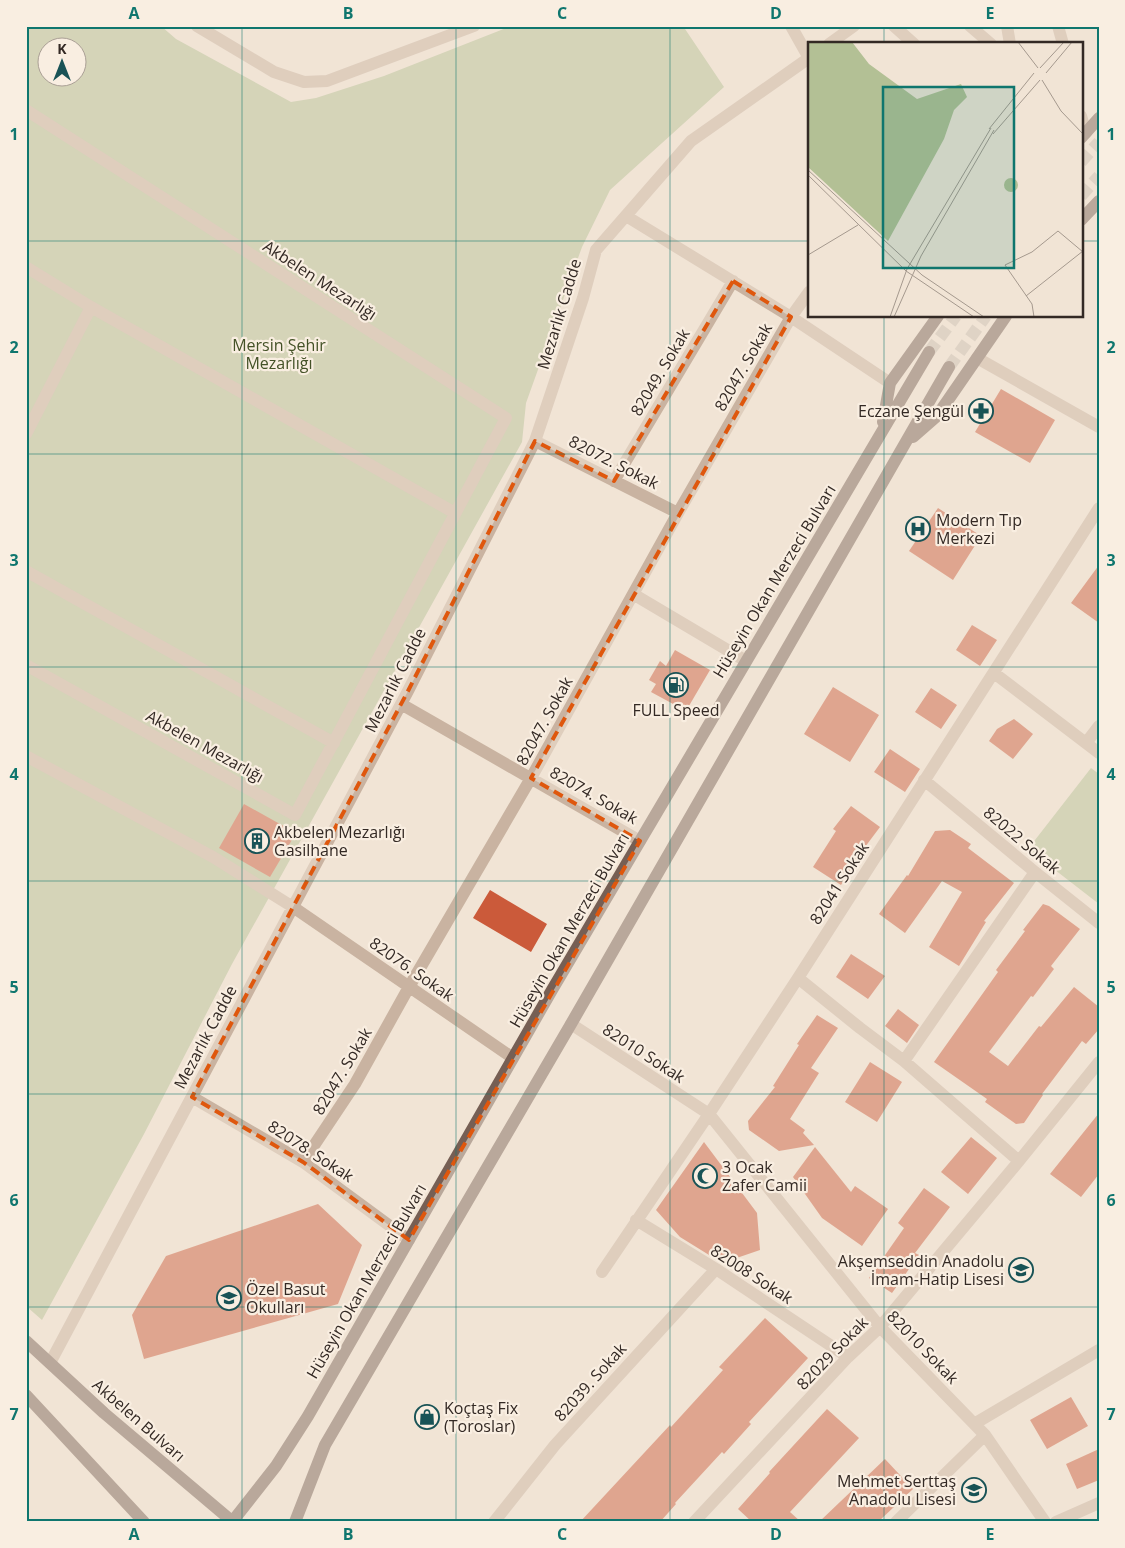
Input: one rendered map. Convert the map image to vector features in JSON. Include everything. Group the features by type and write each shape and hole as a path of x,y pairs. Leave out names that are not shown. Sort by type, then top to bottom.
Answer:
{"main road":[{"path":"1083,135 1099,118"},
{"path":"1082,219 1099,201"},
{"path":"882,431 890,383 937,318"},
{"path":"904,446 937,416 1005,318"},
{"name":"Hüseyin Okan Merzeci Bulvarı","path":"233,1522 276,1466 308,1416 513,1058 929,352"},
{"path":"296,1522 326,1445 949,367"},
{"name":"Akbelen Bulvarı","path":"26,1341 104,1413 233,1522"},
{"path":"26,1395 144,1522"}],"street":[{"path":"197,26 274,72 304,82 326,81 473,26"},
{"path":"791,26 808,56"},
{"path":"833,42 854,26"},
{"path":"894,26 912,42"},
{"path":"970,26 989,42"},
{"path":"1007,26 1010,42"},
{"path":"1058,26 1062,42"},
{"name":"Mezarlık Cadde","path":"50,1363 401,704 535,441 583,298 596,250 691,141 808,59"},
{"name":"Akbelen Mezarlığı","path":"26,110 506,418 295,816 26,665"},
{"path":"626,216 733,280 890,383"},
{"path":"26,267 91,307 455,513"},
{"name":"82049. Sokak","path":"614,481 733,280"},
{"name":"82047. Sokak","path":"303,1162 355,1084 408,987 531,778 678,513 791,317 808,293"},
{"path":"26,434 91,307"},
{"path":"977,358 1099,427"},
{"name":"82072. Sokak","path":"535,441 678,513"},
{"name":"82041 Sokak","path":"602,1272 798,978 924,780 1097,515"},
{"path":"26,571 334,743"},
{"path":"633,594 746,661"},
{"path":"994,673 1099,753"},
{"name":"82074. Sokak","path":"401,704 640,841"},
{"path":"1086,743 1099,726"},
{"path":"26,756 213,857 293,907"},
{"name":"82022 Sokak","path":"924,780 1099,923"},
{"path":"904,1061 1035,872"},
{"name":"82076. Sokak","path":"293,907 513,1058"},
{"path":"798,978 904,1061 1019,1160"},
{"name":"82010 Sokak","path":"571,1024 709,1114 880,1327 985,1435 1045,1522"},
{"name":"82029 Sokak","path":"694,1522 848,1358 880,1327 1099,1062"},
{"name":"82078. Sokak","path":"192,1097 303,1162 409,1240"},
{"name":"82008 Sokak","path":"636,1220 716,1269 848,1358"},
{"name":"82039. Sokak","path":"494,1522 555,1445 716,1269"},
{"path":"974,1424 1099,1350"},
{"path":"896,1522 985,1435"},
{"path":"1056,1522 1099,1503"}],"highlighted area":[{"path":"733,281 791,317 531,778 640,841 409,1240 303,1162 192,1097 408,691 535,441 614,481"}],"green space":[{"name":"Mersin Şehir Mezarlığı","path":"26,26 161,26 176,39 291,102 316,98 384,76 511,26 683,26 724,87 610,190 582,247 526,403 522,442 232,964 144,1134 42,1320 26,1306"},
{"path":"1091,768 1099,774 1099,904 1028,849"}],"building":[{"path":"1001,389 1055,420 1030,463 975,432"},
{"path":"938,508 981,536 953,580 909,551"},
{"path":"1099,565 1099,623 1071,603"},
{"path":"972,625 997,640 980,666 956,650"},
{"path":"675,650 710,670 686,711 651,692 656,684 649,680 660,661 666,666"},
{"path":"833,687 879,715 850,762 804,734"},
{"path":"931,688 957,705 941,729 915,712"},
{"path":"1014,719 1033,734 1013,759 989,741 997,729"},
{"path":"890,749 920,769 905,792 874,772"},
{"name":"Akbelen Mezarlığı Gasilhane","path":"244,804 296,833 270,877 219,848"},
{"path":"851,806 880,827 853,863 841,885 813,867 836,831 833,829"},
{"path":"950,830 971,844 968,848 1014,883 984,921 986,922 959,966 929,947 962,892 942,881 905,933 879,914 908,876 935,831"},
{"path":"490,890 547,924 531,952 473,918"},
{"path":"1043,904 1049,906 1080,929 1051,966 1054,969 989,1052 1008,1066 1039,1026 1041,1027 1074,987 1099,1007 1099,1029 1086,1044 1082,1041 1042,1094 1024,1123 1016,1124 985,1102 987,1099 934,1062 998,972 996,970 1025,931 1023,930"},
{"path":"851,954 885,976 868,999 836,977"},
{"path":"898,1009 919,1025 907,1043 885,1026"},
{"path":"817,1015 838,1028 811,1068 819,1073 790,1119 805,1130 803,1133 814,1145 779,1151 749,1130 748,1121 775,1087 773,1086 799,1045 797,1044"},
{"path":"870,1062 902,1082 877,1122 845,1102"},
{"path":"1099,1113 1099,1174 1081,1197 1050,1174"},
{"path":"971,1137 997,1158 968,1194 941,1172"},
{"name":"3 Ocak Zafer Camii","path":"704,1142 757,1213 760,1250 722,1263 680,1237 656,1210"},
{"path":"815,1147 851,1192 855,1186 888,1209 862,1246 822,1218 793,1177"},
{"path":"924,1188 950,1207 915,1253 919,1255 892,1293 869,1278 904,1228 898,1223"},
{"path":"318,1204 362,1245 338,1304 144,1359 132,1315 166,1256"},
{"path":"765,1318 808,1358 749,1422 751,1424 724,1454 722,1452 660,1522 580,1522 723,1370 719,1367"},
{"path":"1071,1397 1088,1426 1047,1449 1030,1420"},
{"path":"827,1409 859,1438 790,1512 801,1522 752,1522 738,1509"},
{"path":"1099,1449 1099,1480 1077,1489 1066,1464"},
{"path":"885,1459 913,1489 878,1522 819,1522"}],"tunnel":[{"path":"1082,161 1099,142"},
{"path":"1082,195 1099,176"},
{"path":"929,352 954,318"},
{"path":"949,367 985,318"}],"place":[{"name":"Eczane Şengül","path":"981,411"},
{"name":"Modern Tıp Merkezi","path":"918,529"},
{"name":"FULL Speed","path":"676,685"},
{"name":"Akbelen Mezarlığı Gasilhane","path":"257,841"},
{"name":"3 Ocak Zafer Camii","path":"705,1176"},
{"name":"Akşemseddin Anadolu İmam-Hatip Lisesi","path":"1021,1270"},
{"name":"Özel Basut Okulları","path":"229,1298"},
{"name":"Koçtaş Fix (Toroslar)","path":"427,1417"},
{"name":"Mehmet Serttaş Anadolu Lisesi","path":"974,1490"}]}
